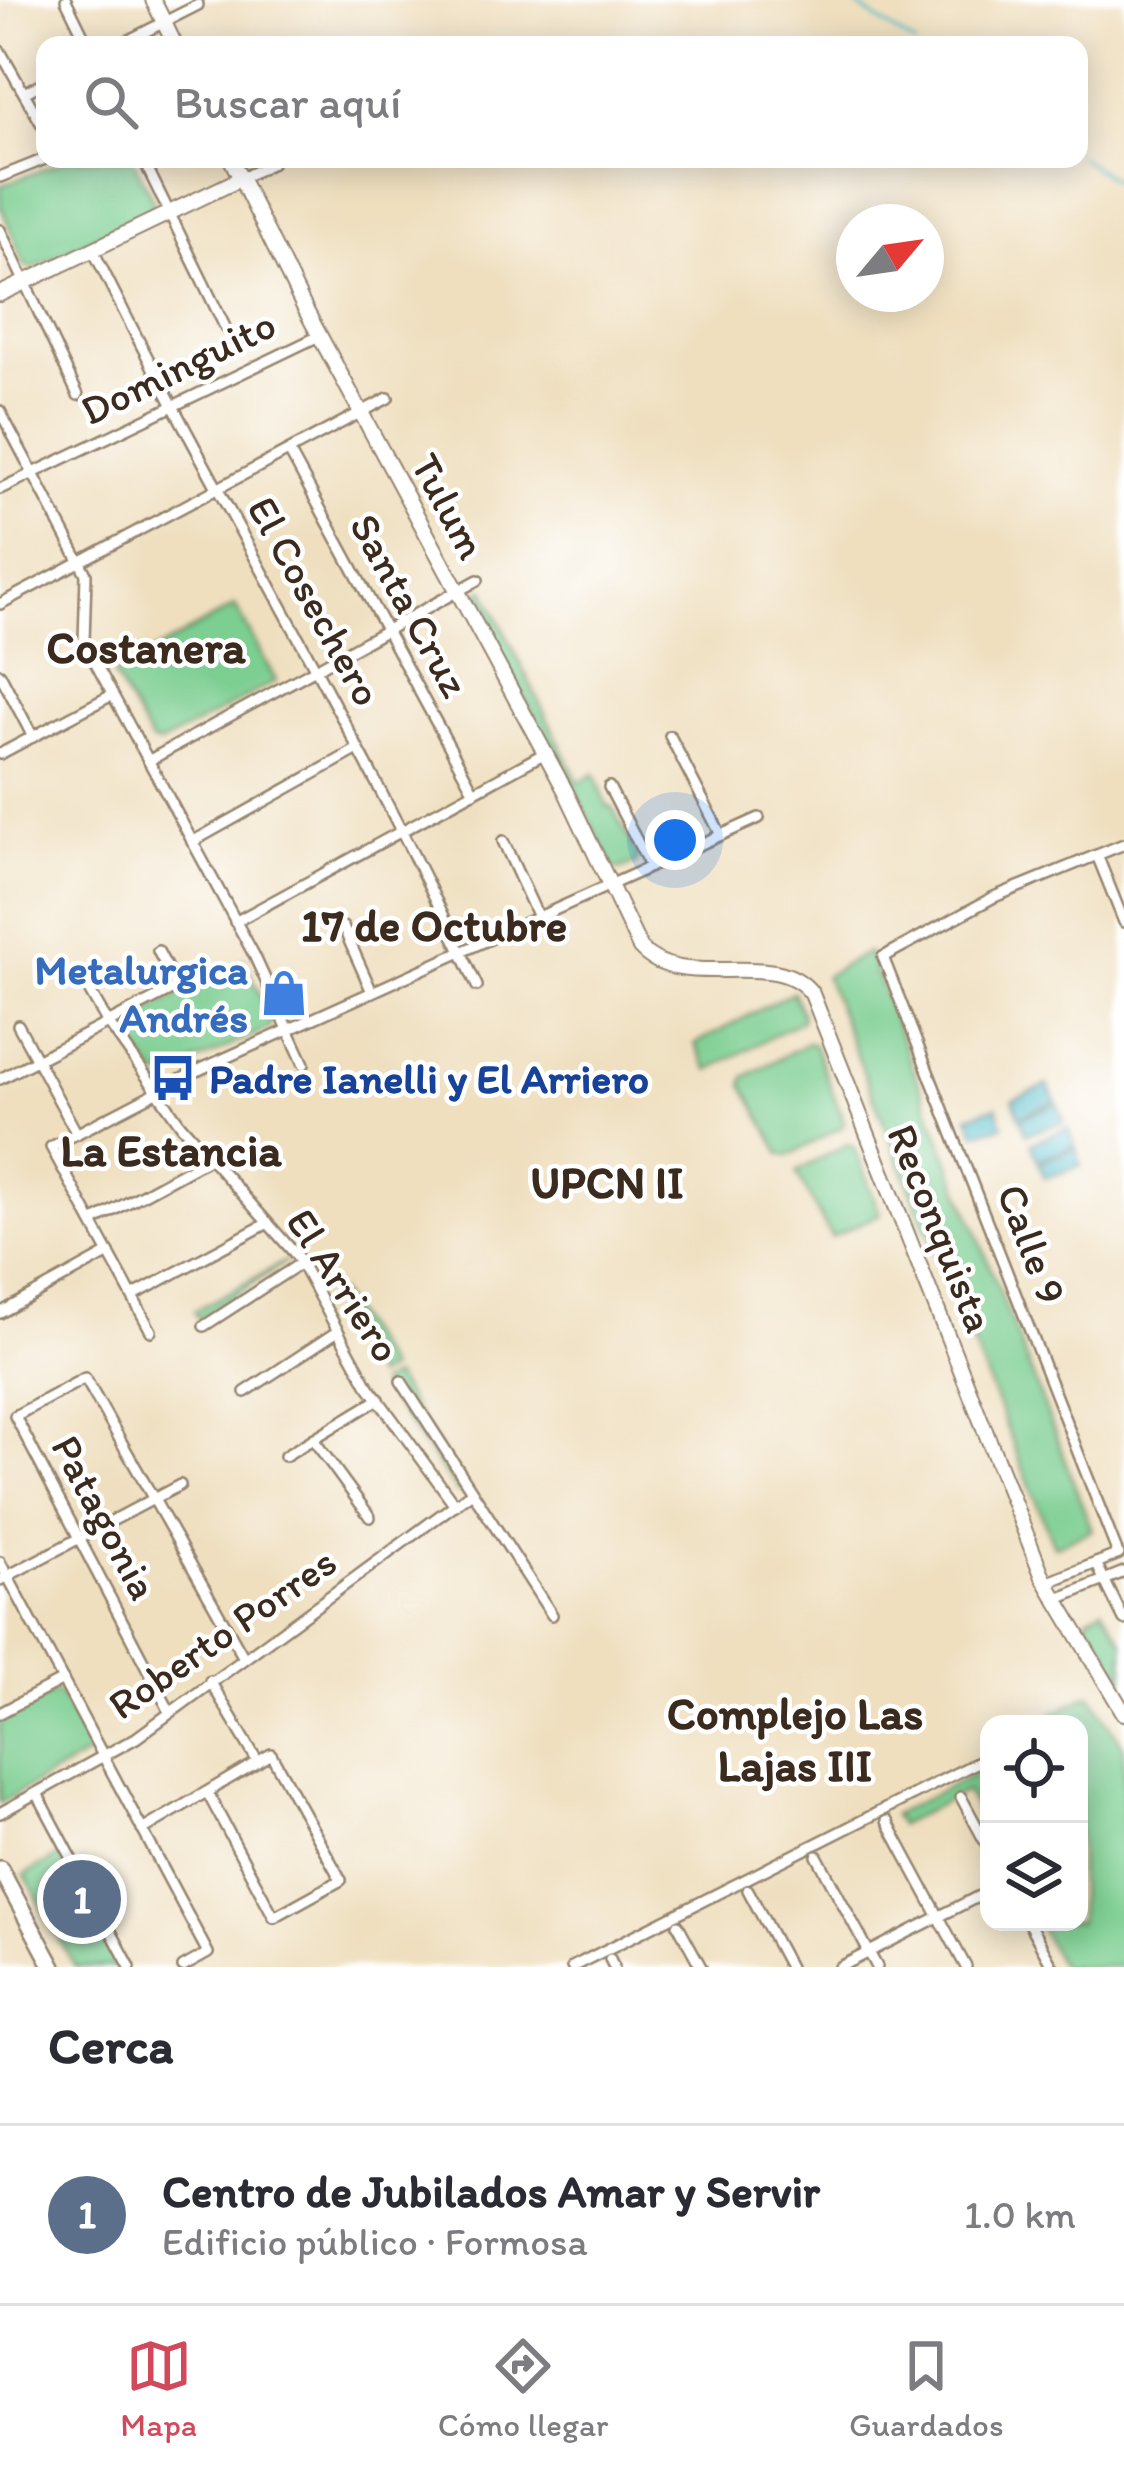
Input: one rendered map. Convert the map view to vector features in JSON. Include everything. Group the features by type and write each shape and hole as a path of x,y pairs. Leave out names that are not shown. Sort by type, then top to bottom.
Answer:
{"main road":[{"path":"0,1869 53,1967"}],"street":[{"path":"65,0 83,36"},
{"path":"153,0 171,36"},
{"path":"137,36 197,5"},
{"path":"0,51 36,114"},
{"path":"24,93 36,87"},
{"path":"0,177 36,163"},
{"path":"147,168 226,329"},
{"name":"Tulum","path":"235,168 319,336 545,753 610,884"},
{"path":"0,294 261,168"},
{"path":"0,230 77,395"},
{"name":"El Cosechero","path":"93,250 172,407 403,831 477,986"},
{"name":"Dominguito","path":"0,489 319,336"},
{"path":"0,604 388,398"},
{"path":"0,411 86,574 84,642 236,922 304,1064"},
{"name":"Santa Cruz","path":"289,451 474,792"},
{"path":"148,760 478,580"},
{"path":"0,674 33,736"},
{"path":"0,754 112,695"},
{"path":"670,736 721,835"},
{"path":"192,842 358,749"},
{"path":"236,922 545,753"},
{"path":"609,787 650,866"},
{"path":"151,1331 51,1147 288,1030 759,818"},
{"path":"503,841 538,917"},
{"path":"1124,844 1097,855 1124,922"},
{"name":"Calle 9","path":"1097,855 994,897 884,958 1121,1553"},
{"name":"Reconquista","path":"610,884 640,948 654,960 681,968 783,974 800,980 812,994 1046,1583 1124,1713"},
{"path":"343,927 372,992"},
{"path":"0,1079 177,987 158,951"},
{"name":"El Arriero","path":"88,988 157,1092 301,1263 379,1400 455,1504"},
{"path":"19,1025 77,1134"},
{"path":"92,1222 210,1158"},
{"path":"132,1296 268,1223"},
{"path":"0,1313 109,1253"},
{"path":"204,1326 301,1263"},
{"path":"245,1392 338,1331"},
{"name":"Patagonia","path":"154,1498 86,1378 14,1416 170,1712"},
{"path":"400,1381 551,1615"},
{"path":"285,1456 379,1400"},
{"path":"313,1439 370,1517"},
{"path":"4,1578 180,1485"},
{"name":"Roberto Porres","path":"0,1813 136,1738 472,1492"},
{"path":"154,1498 244,1658"},
{"path":"1046,1583 1121,1553"},
{"path":"0,1562 4,1578 208,1953 183,1967"},
{"path":"1096,1563 1124,1620"},
{"path":"1055,1600 1124,1572"},
{"name":"Roberto Porres","path":"1,1711 63,1680"},
{"path":"210,1681 257,1762"},
{"path":"142,1830 271,1754 341,1880 274,1917 207,1792"},
{"path":"572,1967 592,1963 980,1760"},
{"path":"37,1793 130,1967"},
{"path":"961,1797 980,1832"},
{"path":"887,1821 966,1967"},
{"path":"818,1856 878,1967"},
{"path":"748,1890 789,1967"},
{"path":"840,1967 980,1895"},
{"path":"678,1925 701,1967"},
{"path":"1033,1931 1053,1967"}],"green space":[{"path":"46,168 137,168 154,203 152,210 32,268 25,266 0,204 0,186"},
{"path":"484,589 578,782 595,774 607,806 613,808 638,857 636,863 613,868 473,602 475,594"},
{"path":"235,606 276,681 160,744 151,742 113,674"},
{"path":"868,952 1092,1530 1054,1546 825,976"},
{"path":"244,960 272,1020 269,1028 164,1077 157,1076 124,1030 126,1023"},
{"path":"793,992 800,1021 709,1070 695,1044"},
{"path":"808,1043 814,1045 844,1122 788,1156 781,1154 743,1084 745,1077"},
{"path":"848,1144 854,1146 880,1214 831,1237 796,1172"},
{"path":"288,1260 199,1319 194,1311"},
{"path":"338,1293 388,1370 375,1378 335,1305"},
{"path":"393,1377 463,1485 463,1492 457,1491 379,1384"},
{"path":"1102,1608 1124,1642 1124,1679 1086,1619"},
{"path":"54,1692 61,1695 88,1754 0,1803 0,1721"},
{"path":"1091,1694 1124,1747 1124,1967 1061,1967 1042,1931 1088,1931 1088,1715 1050,1715"},
{"path":"980,1772 980,1817 966,1791 899,1825 893,1815"},
{"path":"62,1854 123,1967 75,1967 25,1875"}],"water":[{"path":"1048,1085 1056,1101 1019,1116 1013,1099"},
{"path":"1058,1104 1064,1122 1026,1134 1020,1118"},
{"path":"997,1106 1003,1126 976,1133 969,1116"},
{"path":"1068,1128 1075,1145 1038,1160 1031,1143"},
{"path":"1076,1148 1081,1166 1045,1178 1039,1163"}],"waterway":[{"path":"849,0 902,36"},
{"path":"1088,163 1124,187"}],"place":[{"name":"Metalurgica Andrés","path":"284,993"},
{"name":"Padre Ianelli y El Arriero","path":"173,1078"},
{"name":"Centro de Jubilados Amar y Servir","path":"82,1899"}],"district":[{"name":"Costanera","path":"146,647"},
{"name":"17 de Octubre","path":"434,925"},
{"name":"La Estancia","path":"171,1150"},
{"name":"UPCN II","path":"607,1182"},
{"name":"Complejo Las Lajas III","path":"795,1739"}]}
